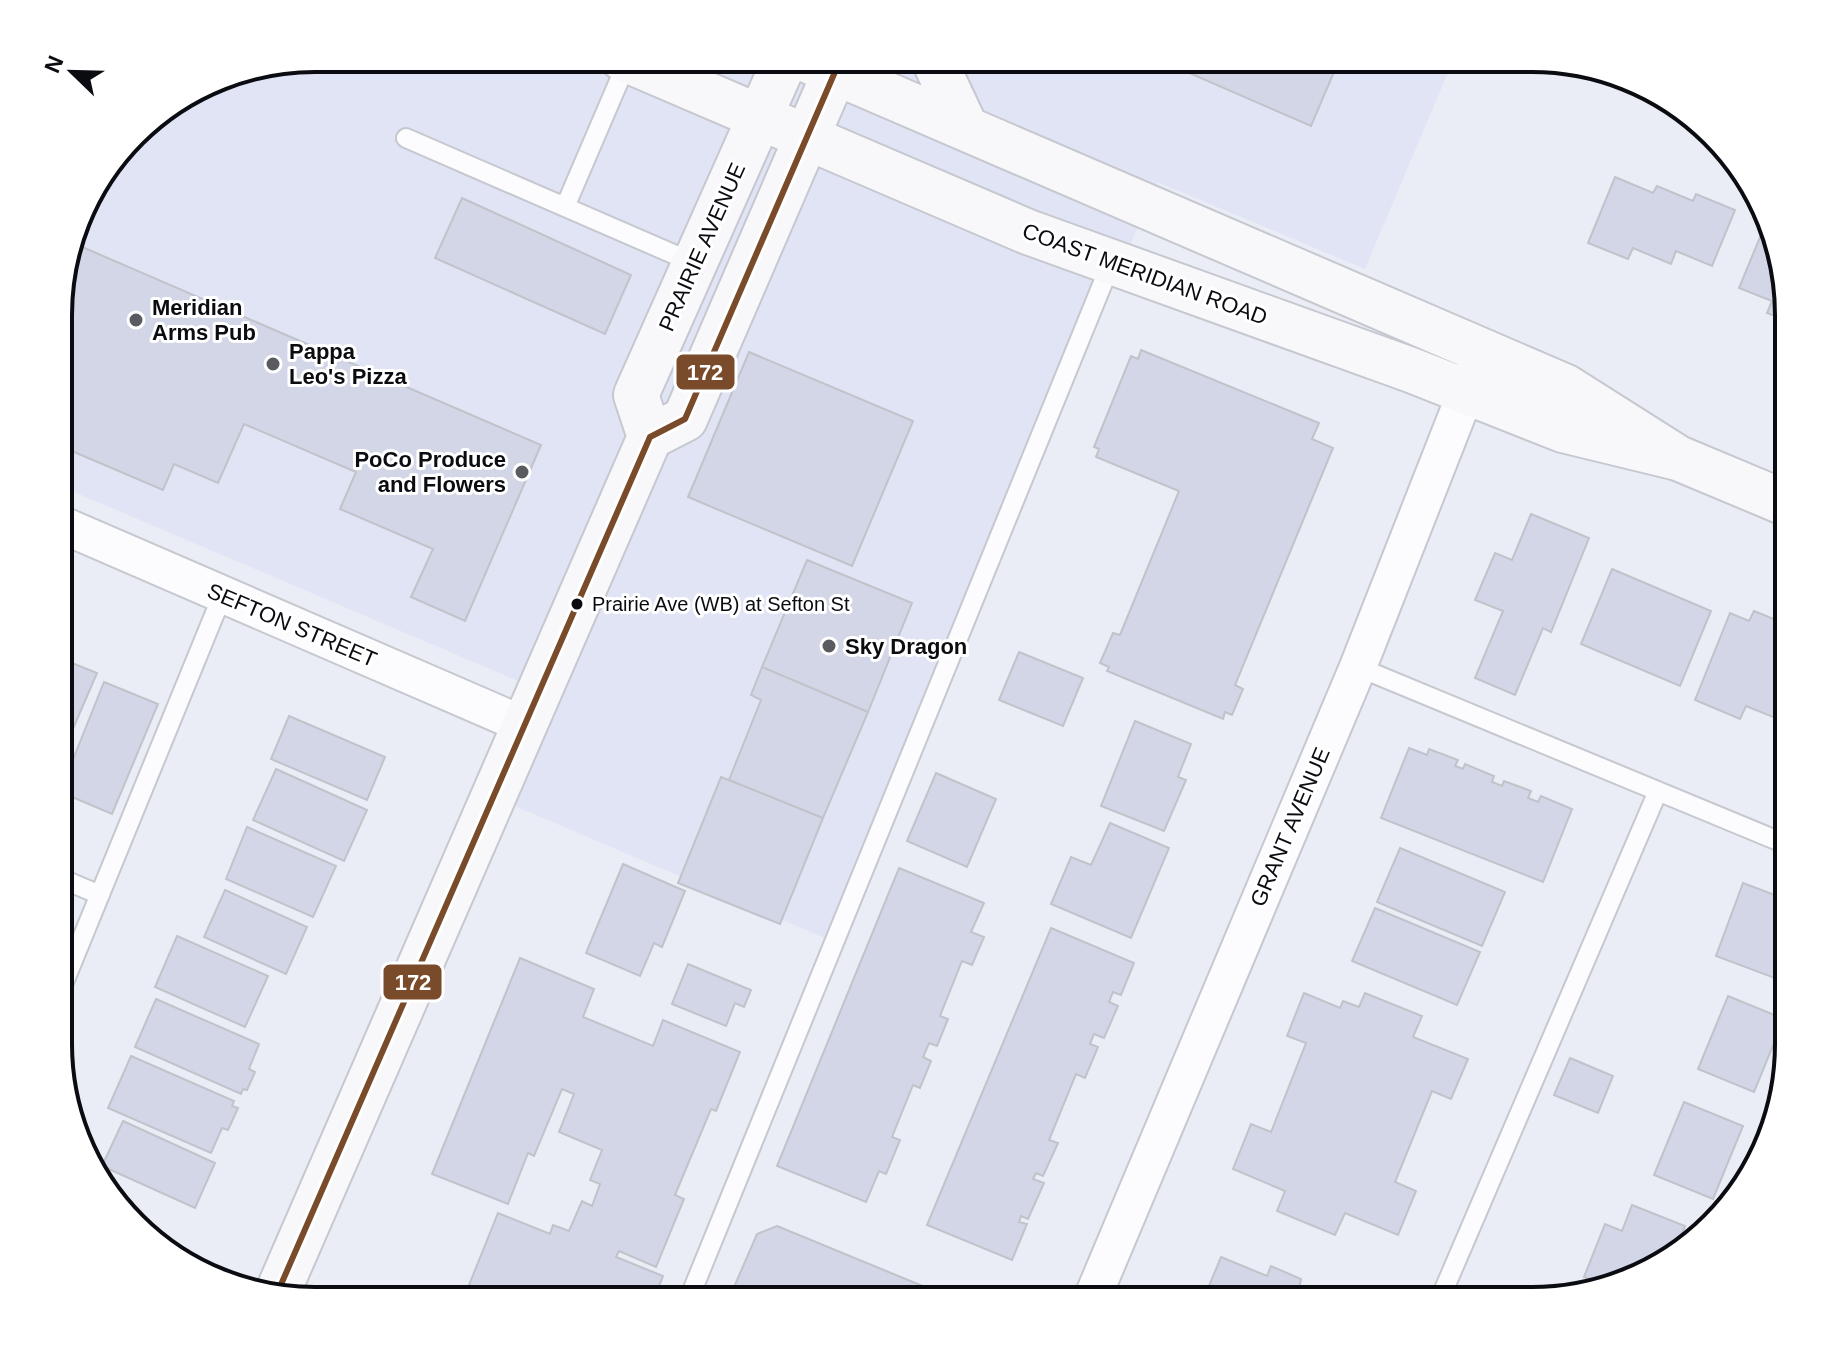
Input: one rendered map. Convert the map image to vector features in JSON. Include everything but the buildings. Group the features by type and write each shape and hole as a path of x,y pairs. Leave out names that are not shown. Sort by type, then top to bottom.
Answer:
{"main road":[{"name":"COAST MERIDIAN ROAD","path":"657,72 961,205 1111,263 1563,430 1678,458 1774,498"},
{"name":"PRAIRIE AVENUE","path":"650,437 636,395 780,72"},
{"path":"281,1284 650,437 685,419 806,136 823,72"},
{"name":"COAST MERIDIAN ROAD","path":"847,72 1566,387 1678,458"},
{"path":"940,73 965,126"}],"street":[{"name":"GRANT AVENUE","path":"1097,1287 1358,667 1482,351"},
{"name":"SEFTON STREET","path":"72,529 524,725"}],"lane":[{"path":"565,207 620,72"},
{"path":"406,138 694,263"},
{"path":"694,1286 1111,263"},
{"path":"73,961 222,596"},
{"path":"1358,667 1774,839"},
{"path":"1445,1287 1658,791"},
{"path":"73,883 100,895"}],"shaded area":[{"path":"315,72 1448,73 1365,269 1157,182 832,941 479,791 525,684 72,491 72,315 80,252 90,222 113,180 155,132 180,113 222,90 252,80"}],"transit line":[{"name":"172","path":"281,1284 650,437 685,419 835,72"}],"place":[{"name":"Meridian Arms Pub","path":"136,320"},
{"name":"Pappa Leo's Pizza","path":"273,364"},
{"name":"PoCo Produce and Flowers","path":"522,472"},
{"name":"Prairie Ave (WB) at Sefton St","path":"577,604"},
{"name":"Sky Dragon","path":"829,646"}]}
